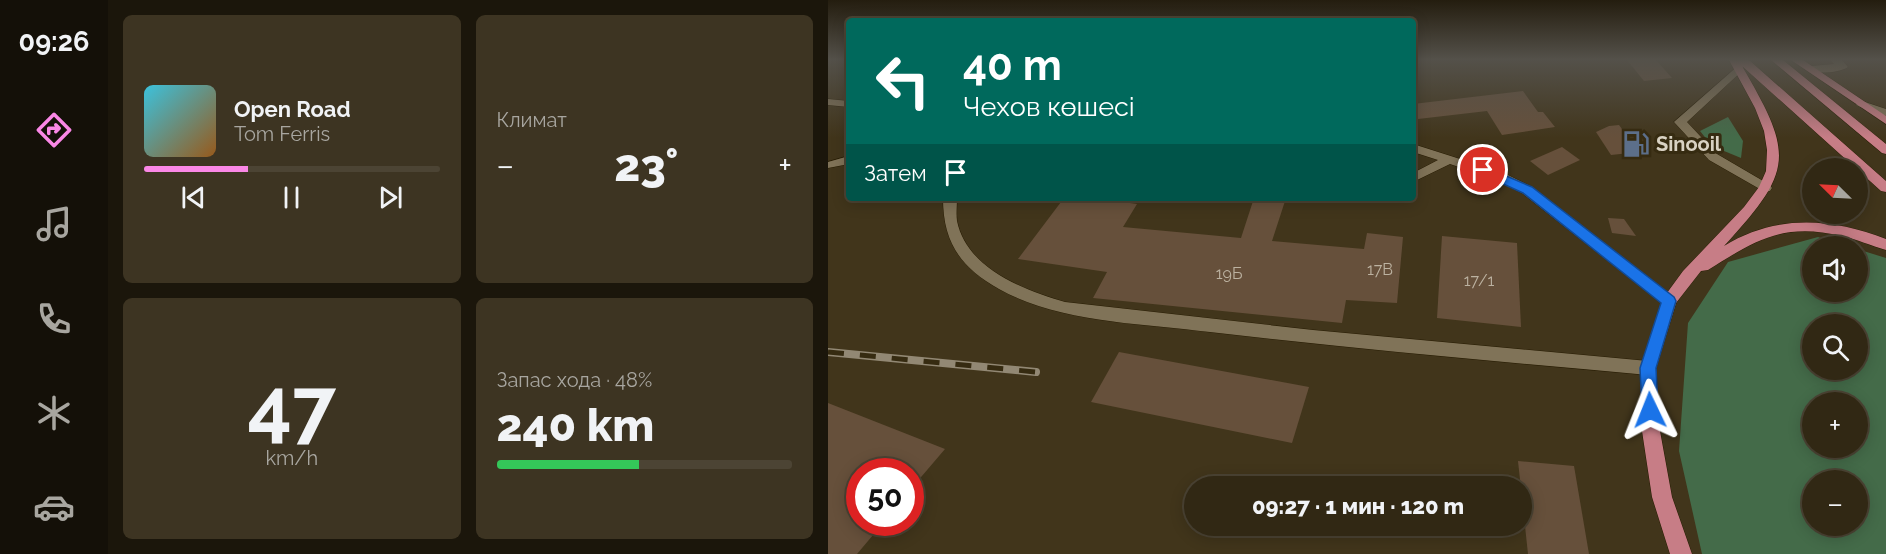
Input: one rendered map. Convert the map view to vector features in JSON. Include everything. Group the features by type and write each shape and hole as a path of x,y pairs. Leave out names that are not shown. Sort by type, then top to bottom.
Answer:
{"main road":[{"path":"1681,554 1662,497 1653,442 1648,368 1669,301 1688,275 1749,210 1765,188 1772,171 1773,150 1770,131 1750,86"},
{"path":"1765,86 1886,188"},
{"path":"1807,86 1886,150"},
{"path":"1836,86 1886,121"},
{"path":"1688,275 1741,242 1764,232 1788,226 1842,230 1886,245"}],"lane":[{"path":"1716,86 1680,122 1713,157 1765,188"},
{"path":"828,102 846,104"},
{"path":"1862,104 1886,113"},
{"path":"1416,148 1499,176 1527,190 1669,301"},
{"path":"1416,176 1450,159"},
{"path":"832,165 846,161"},
{"path":"949,201 948,208 952,231 964,255 1001,283 1034,300 1065,308 1312,337 1648,368"}],"green space":[{"path":"1728,117 1743,141 1741,158 1712,146 1700,131"},
{"path":"1802,241 1802,302 1868,302 1868,252 1886,258 1886,554 1702,554 1679,451 1688,323 1728,262"}],"building":[{"path":"1523,91 1538,112 1543,112 1555,127 1502,135 1487,111 1418,119 1416,104"},
{"path":"1619,125 1639,152 1611,155 1596,132 1609,126"},
{"path":"1562,147 1580,160 1548,175 1530,161"},
{"path":"1062,201 1116,201 1137,204 1123,227 1241,238 1253,201 1285,201 1272,241 1364,249 1367,233 1403,237 1397,303 1346,300 1342,323 1093,298 1107,272 1018,259"},
{"path":"1608,218 1624,219 1636,236 1612,233"},
{"path":"1442,236 1517,243 1521,327 1437,318"},
{"path":"1119,352 1309,387 1292,443 1091,402"},
{"path":"828,403 945,449 924,474 924,458 846,458 846,536 872,536 857,554 828,554"},
{"path":"1518,461 1574,466 1589,554 1528,554 1526,536 1532,536 1532,476 1520,476"}],"railway":[{"path":"828,352 1036,372"}],"place":[{"name":"Sinooil","path":"1636,144"}],"route":[{"path":"1483,170 1527,190 1669,301 1648,368 1650,410"}]}
